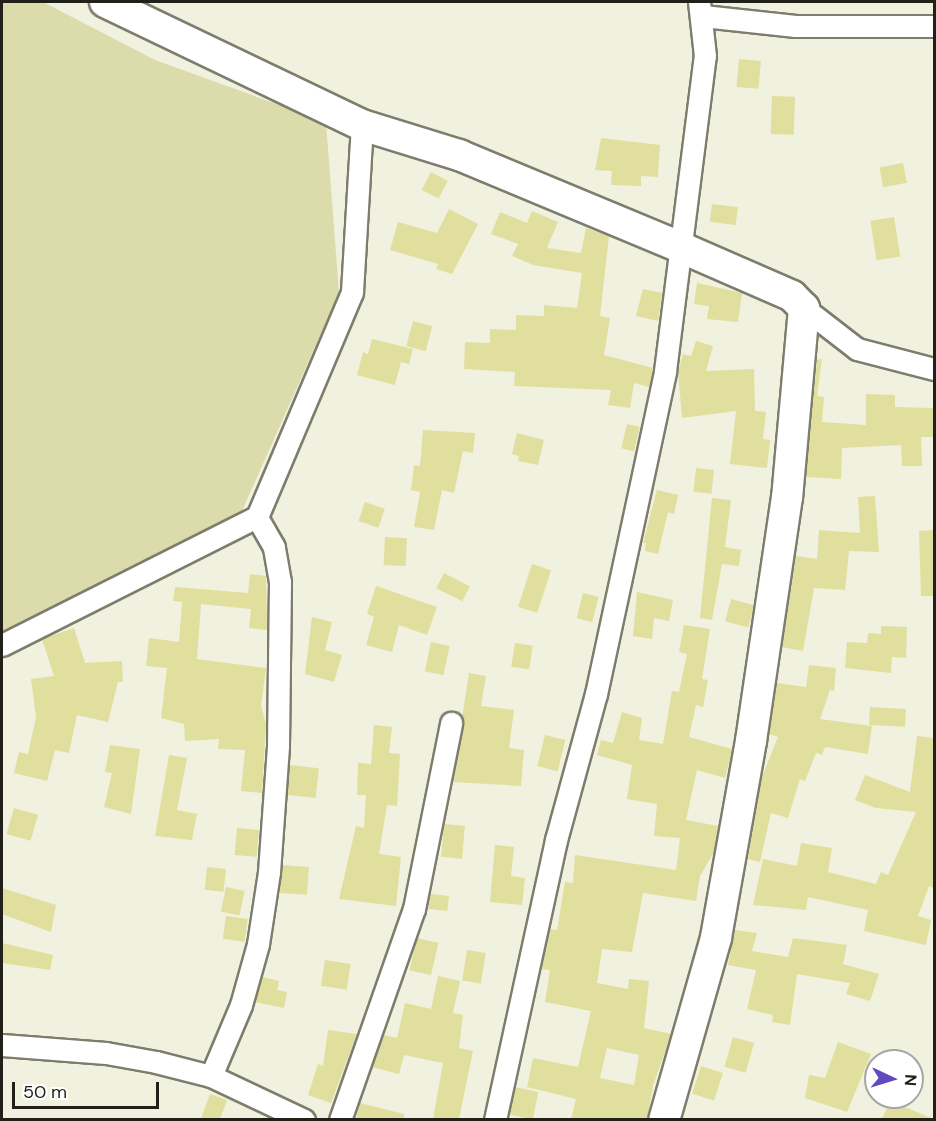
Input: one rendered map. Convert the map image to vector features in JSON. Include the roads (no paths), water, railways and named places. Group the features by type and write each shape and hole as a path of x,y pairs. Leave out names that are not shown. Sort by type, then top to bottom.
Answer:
{"street":[{"path":"105,2 362,125 459,155 680,246 792,296 857,349 934,369"},
{"path":"495,1119 556,840 596,694 665,371 705,56 701,9 795,26 934,26"},
{"path":"2,645 257,517 351,292 362,125"},
{"path":"664,1119 716,938 751,741 787,497 804,308"},
{"path":"211,1077 249,975 269,872 278,745 280,582 274,548 257,517"},
{"path":"340,1119 414,909 451,723"},
{"path":"2,1045 106,1053 211,1077 304,1119"}]}
